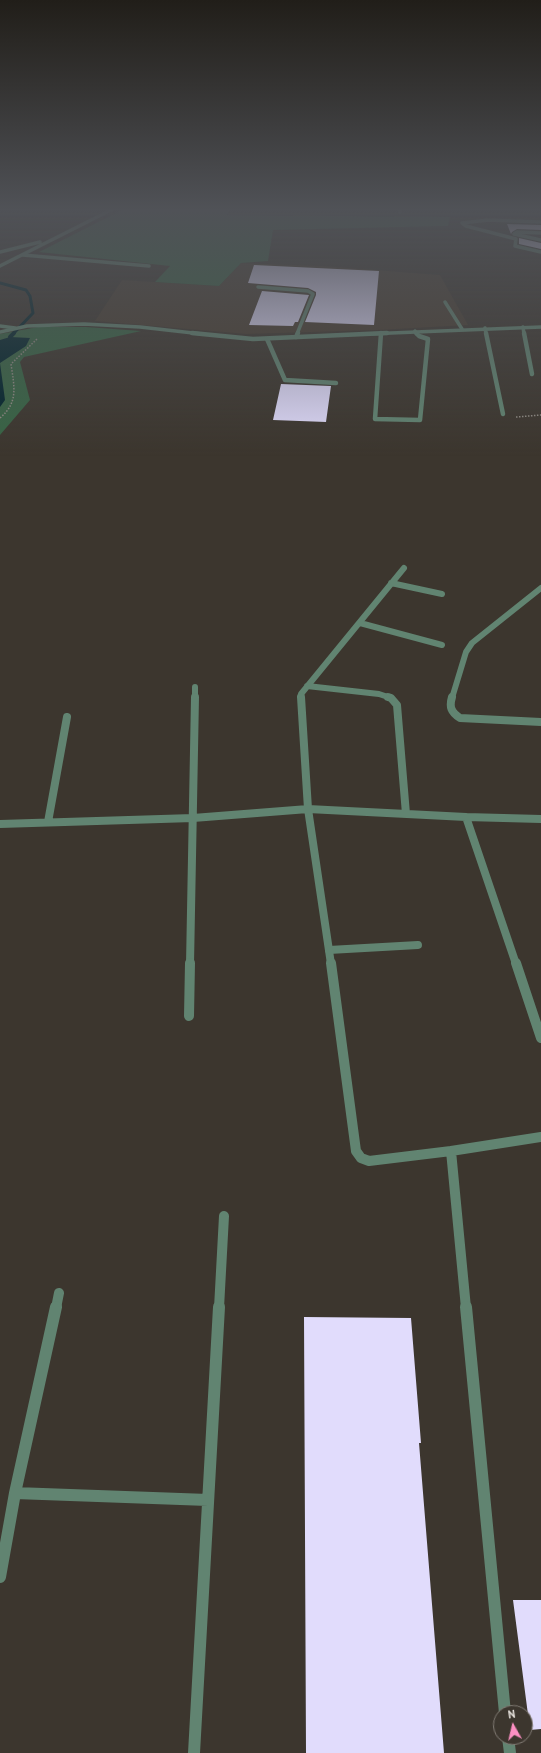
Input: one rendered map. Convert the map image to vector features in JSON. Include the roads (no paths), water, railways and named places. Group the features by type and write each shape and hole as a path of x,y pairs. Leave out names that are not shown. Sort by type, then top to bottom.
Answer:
{"street":[{"path":"296,337 313,294 309,292"},
{"path":"445,302 462,329"},
{"path":"0,332 27,326 84,324 140,327 231,337 267,339 415,331 541,327"},
{"path":"0,326 15,328"},
{"path":"523,327 532,374"},
{"path":"485,328 503,414"},
{"path":"382,333 375,419 420,420 428,339 419,336 415,331"},
{"path":"267,339 285,380 336,383"},
{"path":"404,568 301,694 308,808 356,1151 361,1158 369,1160 451,1151 541,1137"},
{"path":"391,583 442,594"},
{"path":"541,588 472,643 466,652 450,708 454,714 460,718 541,722"},
{"path":"360,623 442,645"},
{"path":"307,686 379,694 391,698 397,705 406,814"},
{"path":"189,1016 195,687"},
{"path":"48,822 67,717"},
{"path":"0,824 193,818 308,808 466,817 541,818"},
{"path":"466,817 541,1038"},
{"path":"329,950 418,945"},
{"path":"451,1151 505,1705"},
{"path":"194,1753 224,1216"},
{"path":"0,1577 15,1493 59,1293"},
{"path":"15,1493 208,1500"}],"water":[{"path":"10,337 30,338 26,346 0,363 0,340"},
{"path":"0,363 5,400 0,407"}],"waterway":[{"path":"13,334 33,313 30,296 27,292"},
{"path":"10,337 13,334"}]}
